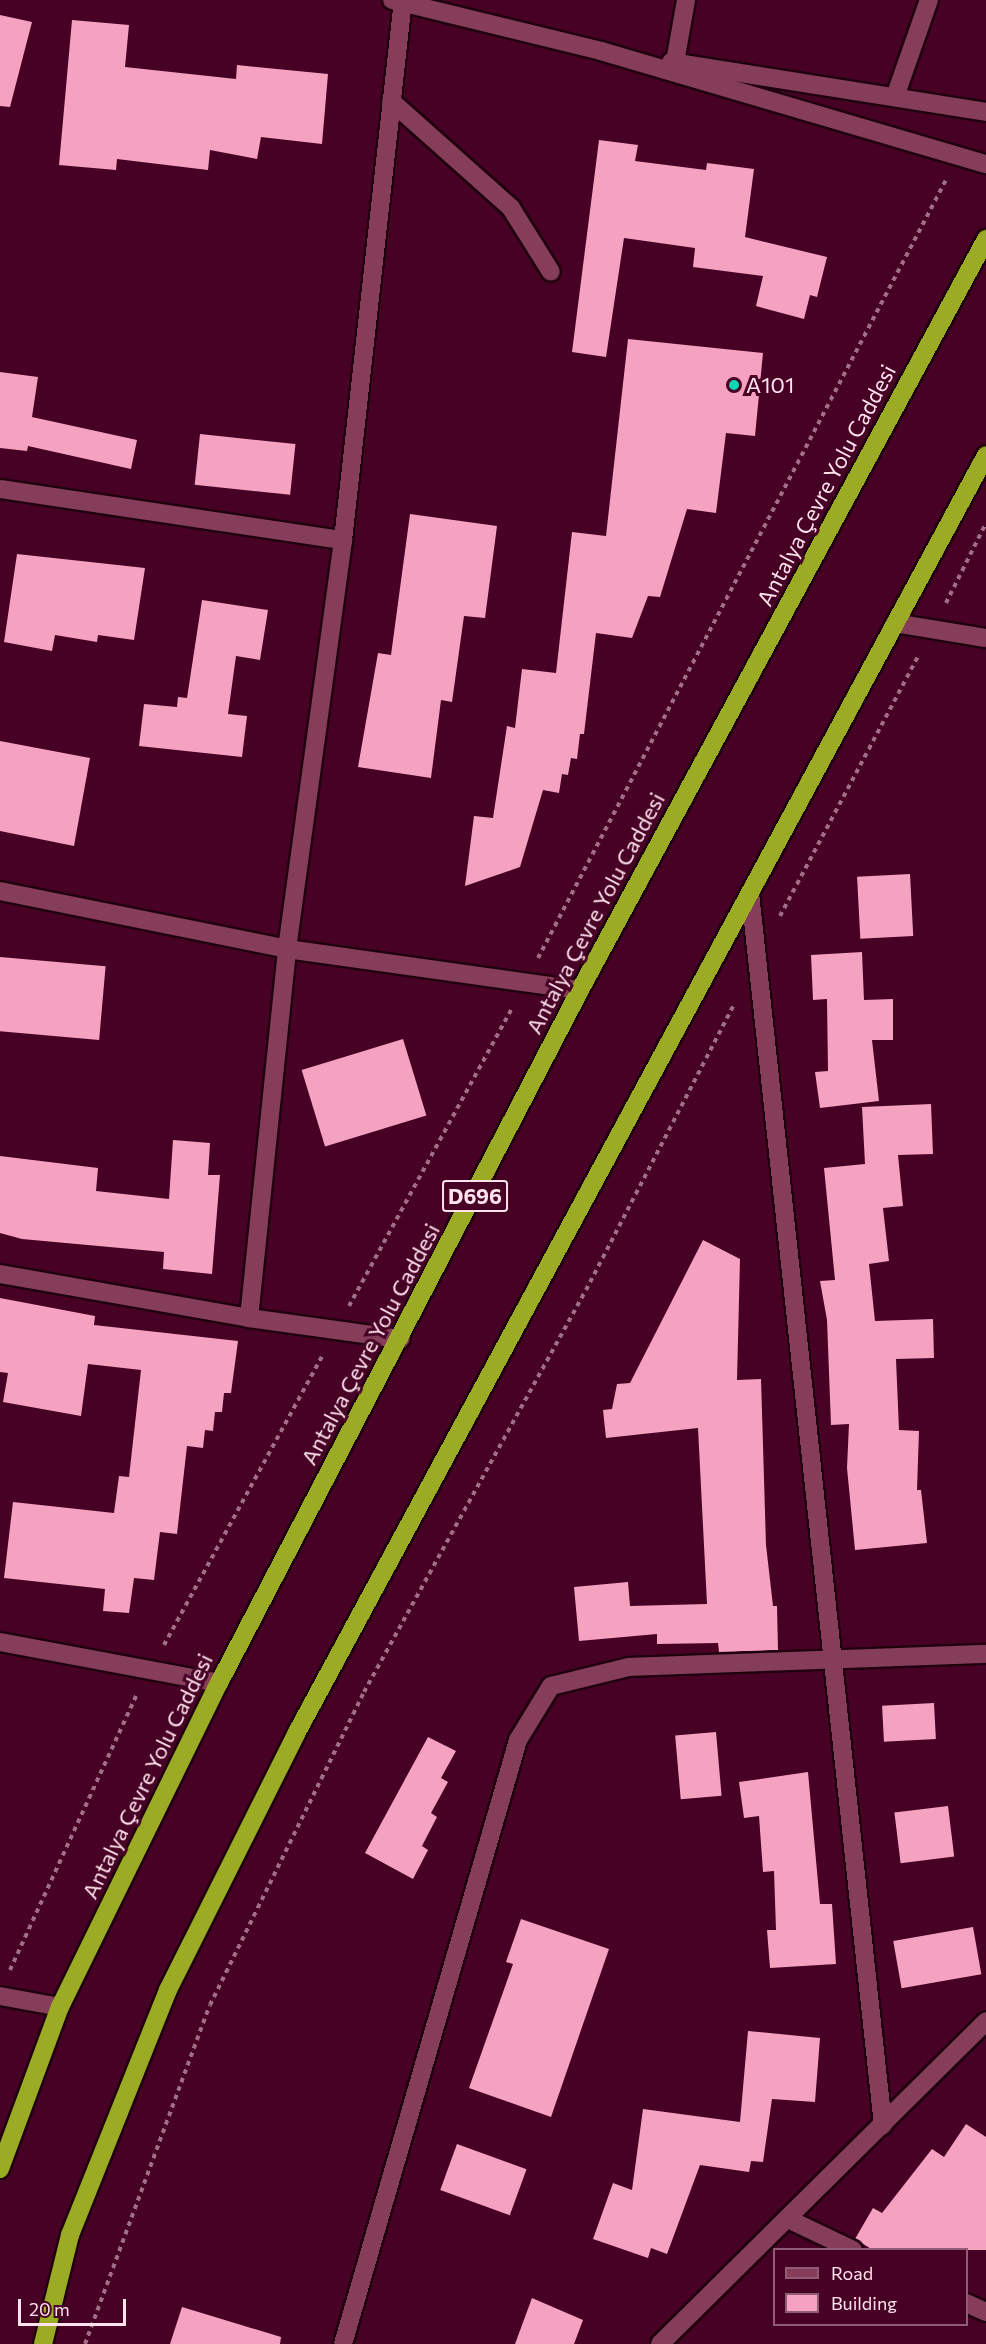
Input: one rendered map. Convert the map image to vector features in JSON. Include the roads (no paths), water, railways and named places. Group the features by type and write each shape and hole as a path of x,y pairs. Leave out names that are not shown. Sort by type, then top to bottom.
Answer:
{"highway":[{"name":"Antalya Çevre Yolu Caddesi","path":"0,2169 60,2007 219,1683 401,1339 580,990 986,240"},
{"path":"43,2344 70,2235 168,1990 301,1724 986,455"}],"street":[{"path":"675,62 686,0"},
{"path":"896,94 929,0"},
{"path":"249,1318 287,949 343,540 391,101 399,1 601,51 986,164"},
{"path":"601,51 896,94 986,112"},
{"path":"391,101 512,208 551,272"},
{"path":"0,489 343,540"},
{"path":"895,623 986,638"},
{"path":"0,891 287,949 580,990"},
{"path":"750,893 883,2125"},
{"path":"0,1274 249,1318 401,1339"},
{"path":"0,1642 219,1683"},
{"path":"343,2344 518,1740 551,1686 629,1667 833,1662 986,1654"},
{"path":"1,1996 60,2007"},
{"path":"660,2344 883,2125 979,2039 986,2021"},
{"path":"788,2219 848,2248"},
{"path":"968,2304 986,2312"}],"place":[{"name":"A101","path":"734,385"}]}
